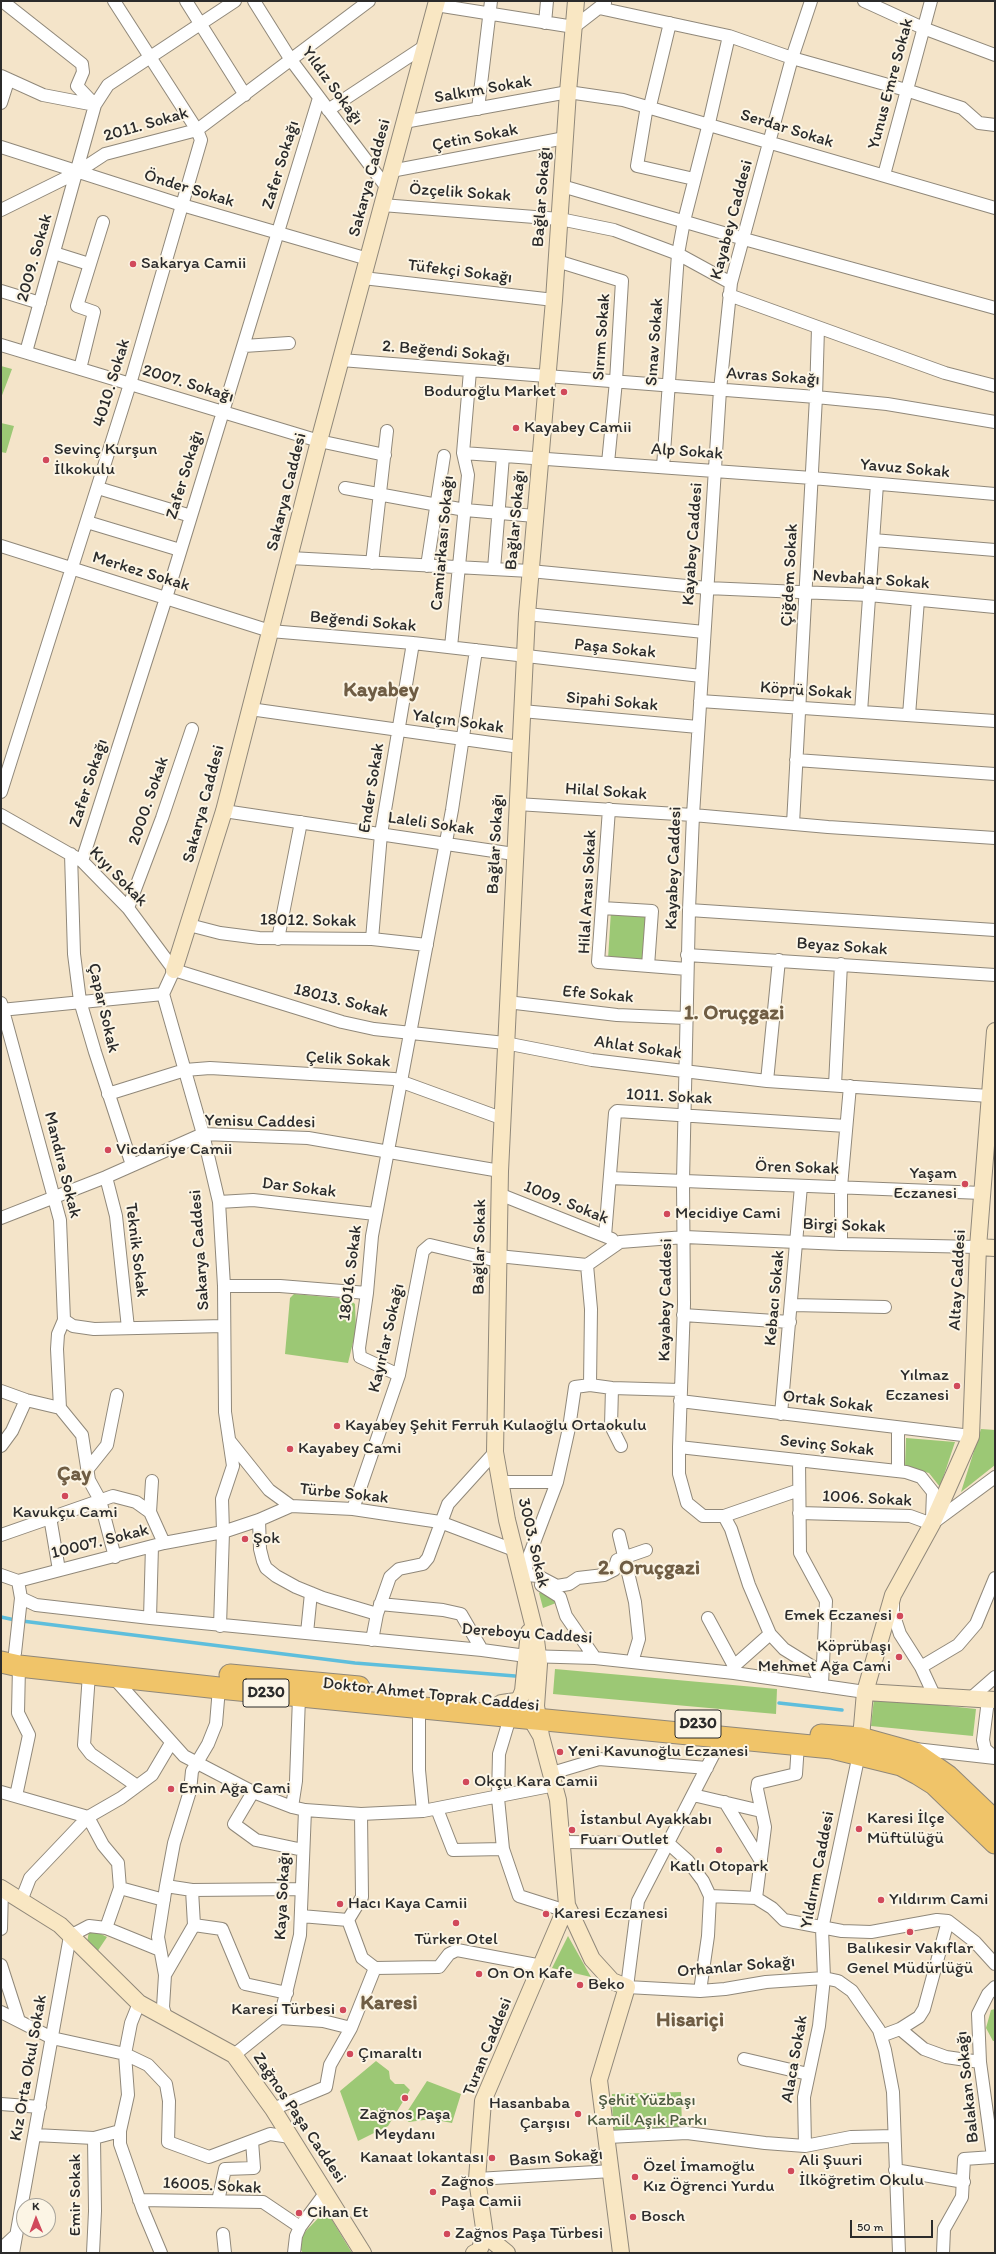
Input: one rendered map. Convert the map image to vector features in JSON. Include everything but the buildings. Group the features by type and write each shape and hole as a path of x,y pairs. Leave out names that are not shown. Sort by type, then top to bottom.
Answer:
{"highway":[{"name":"Doktor Ahmet Toprak Caddesi","path":"11,1654 89,1674 113,1677 299,1696 535,1710 727,1727 860,1746"},
{"name":"Doktor Ahmet Toprak Caddesi","path":"11,1654 501,1703 535,1710 567,1721 832,1748 848,1749 860,1746"},
{"name":"D230","path":"860,1746 899,1748 915,1753 948,1776 995,1821"},
{"name":"D230","path":"860,1746 901,1765 934,1784 995,1843"}],"main road":[{"name":"Bağlar Sokağı","path":"504,1043 527,614 548,377 568,92 576,1"},
{"name":"Sakarya Caddesi","path":"174,970 224,811 319,441 436,3"},
{"name":"Altay Caddesi","path":"860,1746 865,1692 893,1595 932,1524 971,1436 978,1246 995,1030"},
{"name":"Bağlar Sokak","path":"500,1482 495,1452 501,1118 504,1043"},
{"path":"978,1246 995,1248"},
{"name":"3003. Sokak","path":"500,1482 514,1550 530,1612 535,1710"},
{"name":"Dereboyu Caddesi","path":"865,1692 971,1698 990,1703"},
{"name":"Turan Caddesi","path":"485,2235 477,2180 483,2101 542,1966 565,1907 562,1842 554,1779 535,1710"},
{"name":"Zağnos Paşa Caddesi","path":"1,1888 60,1924 70,1936 139,2003 234,2055 273,2109 363,2253"},
{"name":"Turan Caddesi","path":"565,1907 592,1959 612,1981 627,1987"},
{"path":"621,2253 600,2080 627,1987"},
{"path":"474,2253 479,2251 485,2235 507,2253"}],"street":[{"name":"4010. Sokak","path":"1,792 130,384 201,140 197,130 114,1"},
{"path":"186,1 245,95"},
{"name":"2009. Sokak","path":"26,352 95,105 108,86 201,26 235,1"},
{"name":"Yıldız Sokağı","path":"254,1 291,60 387,188"},
{"path":"348,17 353,1"},
{"name":"2011. Sokak","path":"1,210 76,172 105,154 197,130 369,1"},
{"path":"478,109 491,1"},
{"path":"545,23 547,1"},
{"name":"Kayabey Caddesi","path":"799,1490 724,1516 703,1516 687,1503 679,1474 679,1447 685,1237 684,1114 686,1072 687,955 692,815 720,390 730,289 771,142 792,58 811,1"},
{"path":"864,1 923,28 995,55"},
{"name":"Yunus Emre Sokak","path":"884,175 931,1"},
{"path":"436,3 489,14 574,27 603,4 670,23 729,36 792,58 906,90 962,108 979,123 995,125"},
{"path":"5,5 82,64 83,72 77,86 95,105"},
{"path":"670,23 648,106 637,166 694,180"},
{"name":"Sınav Sokak","path":"663,467 678,254 684,221 729,36"},
{"path":"328,110 425,46"},
{"path":"1,103 5,78 43,95 95,105"},
{"name":"Salkım Sokak","path":"404,122 568,92"},
{"name":"Serdar Sokak","path":"568,92 623,100 648,106 995,208"},
{"name":"Zafer Sokağı","path":"82,861 166,598 319,98"},
{"name":"Çetin Sokak","path":"392,171 565,138"},
{"name":"Önder Sokak","path":"1,147 182,205 368,260"},
{"path":"562,186 744,239 995,308"},
{"name":"Özçelik Sokak","path":"382,204 560,219 614,230 678,254 730,289 818,328 945,373 995,385"},
{"path":"80,368 94,312 77,306 102,222"},
{"path":"54,253 89,264"},
{"name":"Sırım Sokak","path":"557,261 622,280 616,381 608,463"},
{"name":"Tüfekçi Sokağı","path":"363,278 554,300"},
{"path":"1,291 40,302"},
{"name":"Çiğdem Sokak","path":"793,824 812,478 818,328"},
{"path":"244,346 289,343"},
{"name":"2007. Sokağı","path":"1,345 319,441 385,455"},
{"name":"2. Beğendi Sokağı","path":"341,360 548,377"},
{"name":"Camiarkası Sokağı","path":"451,647 468,475 463,453 470,371"},
{"name":"Avras Sokağı","path":"548,377 816,396 888,404 995,422"},
{"path":"372,563 387,431"},
{"name":"Alp Sokak","path":"463,453 812,478"},
{"path":"427,566 444,456"},
{"path":"494,569 503,456"},
{"name":"Yavuz Sokak","path":"812,478 995,494"},
{"path":"861,712 878,484"},
{"path":"98,488 191,516"},
{"path":"345,488 436,506 535,516"},
{"path":"87,522 180,550"},
{"path":"873,540 995,550"},
{"name":"Merkez Sokak","path":"1,546 270,631"},
{"name":"Nevbahar Sokak","path":"290,558 530,571 707,588 869,595 995,607"},
{"path":"909,715 918,600"},
{"path":"527,614 704,632"},
{"name":"Beğendi Sokak","path":"270,631 413,643 525,656"},
{"name":"Ender Sokak","path":"372,939 381,834 413,643"},
{"name":"18016. Sokak","path":"399,1375 360,1357 359,1348 367,1293 375,1214 389,1151 446,844 464,741 476,650"},
{"name":"Paşa Sokak","path":"525,656 701,676"},
{"name":"Köprü Sokak","path":"700,701 995,721"},
{"name":"Yalçın Sokak","path":"250,709 464,741 520,747"},
{"name":"Sipahi Sokak","path":"522,711 698,727"},
{"name":"2000. Sokak","path":"128,908 162,818 192,729"},
{"path":"796,760 995,774"},
{"name":"Hilal Sokak","path":"517,804 692,815 793,824 995,838"},
{"name":"Hilal Arası Sokak","path":"609,810 598,962 687,969"},
{"name":"Laleli Sokak","path":"224,811 514,854"},
{"name":"Kıyı Sokak","path":"1,815 82,861 128,908 174,970"},
{"path":"278,939 301,822"},
{"name":"Çapar Sokak","path":"71,854 74,954 80,1000 108,1094 132,1165"},
{"path":"602,908 652,911 648,966"},
{"path":"689,910 995,930"},
{"name":"18012. Sokak","path":"189,925 220,933 278,939 372,939 427,945"},
{"name":"Beyaz Sokak","path":"687,955 995,974"},
{"path":"767,1081 779,960"},
{"path":"835,1085 841,964"},
{"name":"Sakarya Caddesi","path":"174,970 163,994 186,1070 219,1202 224,1286 225,1412 227,1437 233,1466 222,1499 223,1532 220,1626"},
{"name":"18013. Sokak","path":"174,970 342,1022 410,1034 504,1043"},
{"path":"2,1007 163,994"},
{"name":"Efe Sokak","path":"506,1002 617,1015 686,1018"},
{"name":"Mandıra Sokak","path":"2,1007 56,1198 60,1220 64,1320"},
{"name":"Ahlat Sokak","path":"504,1043 592,1060 767,1081 989,1096"},
{"name":"Çelik Sokak","path":"108,1094 186,1070 210,1068 402,1081 501,1118"},
{"path":"841,1244 841,1187 850,1086"},
{"name":"1011. Sokak","path":"606,1236 615,1113 617,1110 846,1126"},
{"name":"Yenisu Caddesi","path":"1,1218 106,1178 203,1134 308,1138 500,1171"},
{"name":"Teknik Sokak","path":"106,1178 116,1216 128,1328"},
{"name":"Ören Sokak","path":"610,1178 982,1192"},
{"name":"Kebacı Sokak","path":"781,1414 792,1305 801,1186"},
{"name":"1009. Sokak","path":"500,1194 620,1242"},
{"name":"Dar Sokak","path":"219,1202 253,1200 375,1214"},
{"name":"Birgi Sokak","path":"620,1242 685,1237 841,1244 978,1246"},
{"path":"498,1258 587,1265 620,1242"},
{"name":"Kayırlar Sokağı","path":"353,1509 399,1375 423,1251 430,1245 498,1258"},
{"path":"527,1575 526,1564 557,1482 569,1428 575,1387 590,1385 591,1309 587,1265"},
{"path":"224,1286 280,1286 367,1293"},
{"path":"792,1305 885,1307"},
{"path":"683,1315 790,1322"},
{"path":"115,1557 100,1500 89,1480 82,1435 60,1408 57,1349 58,1334 64,1320 72,1326 94,1329 224,1326"},
{"name":"Ortak Sokak","path":"590,1385 680,1396 781,1414 971,1436"},
{"path":"612,1388 612,1426 621,1446"},
{"path":"1,1391 26,1400 60,1408"},
{"path":"87,1470 107,1445 117,1395"},
{"path":"1,1446 12,1431 26,1400"},
{"path":"898,1428 898,1471"},
{"name":"Türbe Sokak","path":"227,1437 269,1490 291,1506 353,1509 440,1522 514,1550"},
{"name":"Sevinç Sokak","path":"679,1447 898,1471 920,1477 934,1492 932,1524"},
{"path":"372,1640 378,1609 393,1572 418,1567 428,1558 440,1522 448,1504 495,1452"},
{"path":"799,1460 800,1552 826,1601 822,1686"},
{"name":"Altay Caddesi","path":"932,1524 995,1477"},
{"path":"150,1618 158,1545 150,1512 152,1481"},
{"path":"500,1482 557,1482"},
{"path":"2,1533 113,1496 136,1502 150,1512"},
{"name":"10007. Sokak","path":"18,1581 158,1545 223,1532 259,1520 291,1506"},
{"name":"1006. Sokak","path":"799,1513 910,1516 932,1524"},
{"path":"724,1516 731,1529 749,1585 770,1634 784,1649 813,1667 822,1686"},
{"path":"50,1517 59,1570"},
{"path":"259,1520 260,1549 266,1568 276,1576 311,1593 378,1609 443,1610 460,1614 482,1650"},
{"path":"619,1535 635,1602 639,1639 632,1662"},
{"path":"527,1575 538,1576 557,1586 569,1584 578,1578 604,1575 614,1570 617,1560 646,1550"},
{"path":"1,1575 18,1581 21,1598 11,1654 18,1713 29,1735 16,1796"},
{"path":"527,1575 560,1597 566,1616 595,1658"},
{"path":"921,1667 958,1645 976,1624 995,1578"},
{"path":"307,1633 311,1593"},
{"path":"893,1595 893,1613 900,1634 921,1667 934,1695"},
{"name":"Dereboyu Caddesi","path":"21,1598 36,1605 220,1626 482,1650 532,1660 595,1658 734,1669 822,1686 865,1692"},
{"path":"708,1618 734,1669 770,1634"},
{"path":"89,1674 84,1745 91,1754 137,1786"},
{"path":"113,1677 184,1756 253,1792 292,1807 305,1810 361,1814 437,1809 498,1798 554,1779 599,1759 707,1768"},
{"path":"971,1698 995,1677"},
{"path":"166,2018 163,2007 165,1975 158,1937 166,1886 174,1843 190,1791 192,1771 197,1764 216,1724 219,1688"},
{"path":"292,1807 296,1781 299,1696"},
{"path":"990,1703 982,1740 985,1749 995,1758"},
{"path":"419,1713 419,1770 423,1811"},
{"path":"508,1724 499,1754 498,1798 503,1849 519,1896 565,1907"},
{"path":"627,1987 638,1901 723,1736"},
{"path":"21,1901 30,1878 88,1817 152,1775 171,1743"},
{"path":"756,1898 765,1827 756,1789 758,1783 762,1780 796,1774 798,1744"},
{"name":"Yıldırım Caddesi","path":"824,1978 822,1929 860,1746"},
{"path":"899,1748 995,1758"},
{"path":"1,1792 88,1817 103,1845 118,1863 120,1888 106,1928"},
{"path":"253,1792 234,1824 256,1840 303,1850"},
{"path":"693,1795 761,1811"},
{"path":"725,1802 760,1861"},
{"path":"437,1809 453,1850 503,1849"},
{"name":"Kaya Sokağı","path":"280,2018 300,1936 305,1810"},
{"path":"348,1920 362,1897 361,1814"},
{"path":"562,1842 668,1843 688,1861 703,1881 710,1896 708,1936 700,1991"},
{"path":"166,1886 192,1890 301,1889"},
{"path":"1,1888 1,1929"},
{"path":"120,1888 164,1900"},
{"path":"165,1975 194,1926 192,1890"},
{"path":"710,1896 756,1898 772,1908 784,1920 822,1929 861,1933 937,1920 948,1921 976,1942 995,1964"},
{"path":"301,1916 348,1920"},
{"path":"348,1920 362,1958 375,1968 439,1967 449,1954 457,1950 542,1966"},
{"path":"881,2036 900,2029 919,2017 924,2009 948,1921"},
{"path":"70,1936 89,1926 106,1928 160,1950"},
{"path":"194,1926 222,1929 245,1984 287,1993"},
{"name":"Kız Orta Okul Sokak","path":"23,2198 70,1936"},
{"path":"1,1965 18,2021"},
{"path":"273,2109 326,2087 330,2065 351,2028 375,1968"},
{"path":"824,1978 838,1981 852,1991 881,2036 885,2050 893,2092 899,2253"},
{"name":"Orhanlar Sokağı","path":"627,1987 700,1991 725,1989 766,1982 824,1978"},
{"name":"Alaca Sokak","path":"805,2146 803,2114 808,2074 819,2026 824,1978"},
{"name":"Balakan Sokağı","path":"943,2253 944,2229 959,2205 964,2182 964,2159 993,2157 980,2062 978,2014 993,1993"},
{"path":"139,2003 131,2023 125,2054 128,2095 120,2131 120,2144 139,2200 161,2253"},
{"path":"1,2012 52,2038 125,2054 148,2064 166,2084 169,2101 168,2142 209,2157 270,2134 290,2137"},
{"path":"234,2055 280,2018 323,2021 351,2028"},
{"path":"900,2029 924,2049 946,2057 980,2062"},
{"path":"744,2059 808,2074"},
{"path":"1,2104 40,2106"},
{"path":"35,2134 94,2138 120,2131"},
{"path":"608,2137 687,2133 765,2143 805,2146 851,2137 894,2136"},
{"name":"Emir Sokak","path":"93,2253 95,2211 94,2138"},
{"path":"218,2201 225,2169 254,2168 252,2141"},
{"path":"895,2170 964,2182"},
{"name":"Basın Sokağı","path":"477,2180 612,2171"},
{"path":"294,2253 296,2236 300,2227 326,2192"},
{"name":"16005. Sokak","path":"139,2200 263,2202 300,2227"},
{"path":"223,2234 225,2253"},
{"path":"1,2249 16,2235"},
{"name":"Kız Orta Okul Sokak","path":"13,2253 16,2235"}],"green space":[{"path":"1,366 12,369 1,398"},
{"path":"1,423 14,426 6,453 1,452"},
{"path":"611,911 648,914 645,961 608,959"},
{"path":"294,1294 349,1299 355,1304 356,1330 348,1363 285,1354 290,1298"},
{"path":"981,1429 995,1430 995,1465 961,1492"},
{"path":"906,1438 955,1442 940,1487 929,1473 905,1467"},
{"path":"542,1591 556,1600 556,1603 543,1608 539,1593"},
{"path":"555,1669 777,1689 776,1714 553,1694"},
{"path":"874,1698 976,1709 973,1736 871,1726"},
{"path":"93,1930 107,1937 97,1952 87,1943 89,1931"},
{"path":"568,1936 591,1977 552,1968"},
{"path":"995,2009 995,2041 993,2041 986,2028 991,2010"},
{"path":"376,2061 389,2071 390,2079 395,2084 404,2084 410,2090 388,2126 358,2141 340,2091"},
{"path":"427,2081 461,2094 452,2123 431,2119 409,2122 403,2118"},
{"name":"Şehit Yüzbaşı Kamil Aşık Parkı","path":"681,2092 682,2128 613,2130 612,2094"},
{"path":"326,2210 352,2253 303,2253 301,2250 302,2235"}],"waterway":[{"path":"1,1617 15,1620"},
{"path":"22,1621 355,1663 515,1676"},
{"path":"779,1703 842,1710"}],"place":[{"name":"Sakarya Camii","path":"133,264"},
{"name":"Boduroğlu Market","path":"564,392"},
{"name":"Kayabey Camii","path":"516,428"},
{"name":"Sevinç Kurşun İlkokulu","path":"46,460"},
{"name":"Vicdaniye Camii","path":"108,1150"},
{"name":"Yaşam Eczanesi","path":"965,1184"},
{"name":"Mecidiye Cami","path":"667,1214"},
{"name":"Yılmaz Eczanesi","path":"957,1386"},
{"name":"Kayabey Şehit Ferruh Kulaoğlu Ortaokulu","path":"337,1426"},
{"name":"Kayabey Cami","path":"290,1449"},
{"name":"Kavukçu Cami","path":"65,1496"},
{"name":"Şok","path":"245,1539"},
{"name":"Emek Eczanesi","path":"900,1616"},
{"name":"Köprübaşı Mehmet Ağa Cami","path":"899,1657"},
{"name":"Yeni Kavunoğlu Eczanesi","path":"560,1752"},
{"name":"Okçu Kara Camii","path":"466,1782"},
{"name":"Emin Ağa Cami","path":"171,1789"},
{"name":"Karesi İlçe Müftülüğü","path":"859,1829"},
{"name":"İstanbul Ayakkabı Fuarı Outlet","path":"572,1830"},
{"name":"Katlı Otopark","path":"719,1850"},
{"name":"Yıldırım Cami","path":"881,1900"},
{"name":"Hacı Kaya Camii","path":"340,1904"},
{"name":"Karesi Eczanesi","path":"546,1914"},
{"name":"Türker Otel","path":"456,1923"},
{"name":"Balıkesir Vakıflar Genel Müdürlüğü","path":"910,1932"},
{"name":"On On Kafe","path":"479,1974"},
{"name":"Beko","path":"580,1985"},
{"name":"Karesi Türbesi","path":"343,2010"},
{"name":"Çınaraltı","path":"350,2054"},
{"name":"Zağnos Paşa Meydanı","path":"405,2098"},
{"name":"Hasanbaba Çarşısı","path":"578,2114"},
{"name":"Kanaat lokantası","path":"492,2158"},
{"name":"Ali Şuuri İlköğretim Okulu","path":"791,2171"},
{"name":"Özel İmamoğlu Kız Öğrenci Yurdu","path":"635,2177"},
{"name":"Zağnos Paşa Camii","path":"433,2192"},
{"name":"Cihan Et","path":"299,2213"},
{"name":"Bosch","path":"633,2217"},
{"name":"Zağnos Paşa Türbesi","path":"447,2234"}],"district":[{"name":"Kayabey","path":"381,691"},
{"name":"1. Oruçgazi","path":"734,1014"},
{"name":"Çay","path":"74,1475"},
{"name":"2. Oruçgazi","path":"649,1569"},
{"name":"Karesi","path":"389,2004"},
{"name":"Hisariçi","path":"690,2021"}]}
